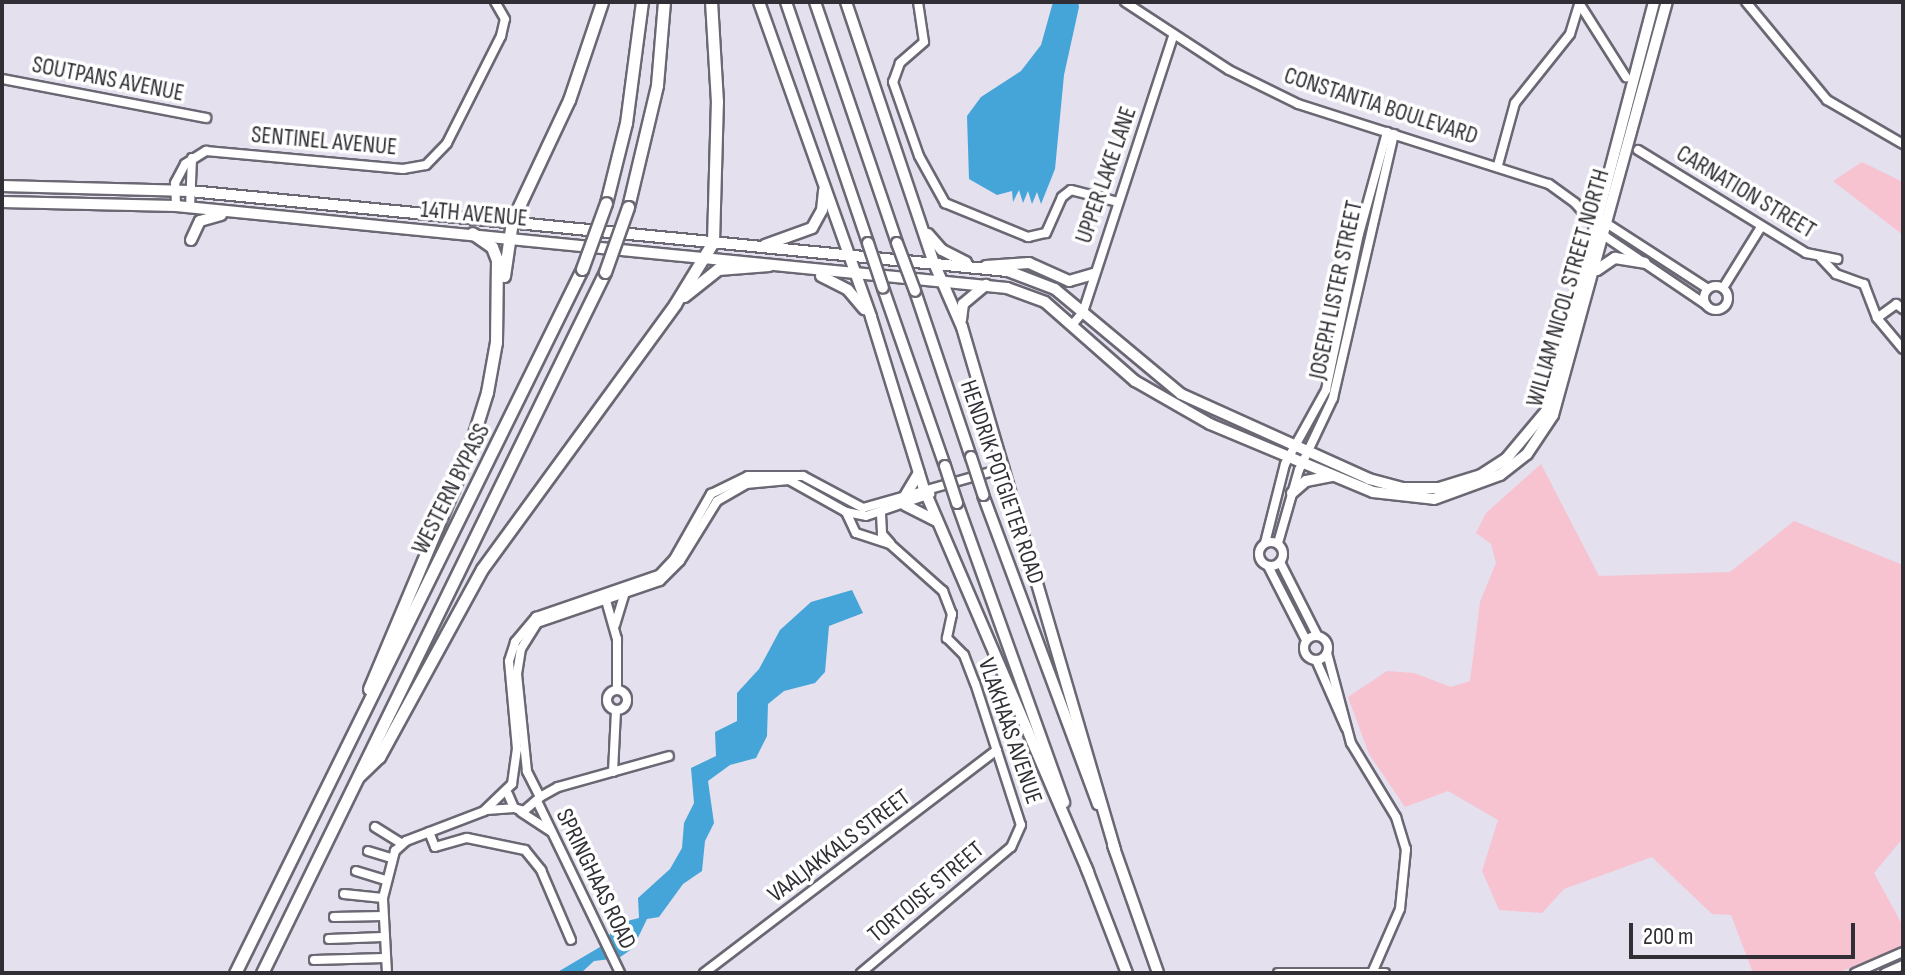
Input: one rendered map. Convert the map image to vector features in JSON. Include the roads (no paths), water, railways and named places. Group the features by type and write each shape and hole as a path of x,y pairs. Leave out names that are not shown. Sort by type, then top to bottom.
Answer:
{"highway":[{"path":"328,786 472,444 493,366 507,236 569,100 602,2"},
{"name":"WESTERN BYPASS","path":"235,973 582,269 606,203 626,123 642,2"},
{"name":"WESTERN BYPASS","path":"262,973 605,272 628,207 657,85 664,2"},
{"path":"359,776 379,757 482,569 675,304 713,242 717,102 711,2"},
{"path":"472,233 495,254 497,312"},
{"path":"675,304 718,269 769,265"}],"main road":[{"path":"759,2 853,276 871,317 925,493 1088,872"},
{"name":"HENDRIK POTGIETER ROAD","path":"786,2 957,503 1127,973"},
{"name":"HENDRIK POTGIETER ROAD","path":"815,2 983,495 1158,973"},
{"path":"846,2 934,263 962,327 1115,850"},
{"name":"WILLIAM NICOL STREET NORTH","path":"934,263 984,267 1043,282 1083,312 1160,381 1369,479 1420,490 1455,485 1506,459 1539,423 1555,392 1593,220 1654,2"},
{"name":"WILLIAM NICOL STREET NORTH","path":"942,282 986,285 1027,294 1073,324 1163,400 1333,476 1373,492 1418,501 1466,492 1517,463 1546,431 1563,393 1667,2"},
{"path":"755,248 812,228 822,210 824,185"},
{"name":"14TH AVENUE","path":"2,186 175,189 755,248 846,253 934,263"},
{"name":"14TH AVENUE","path":"2,202 176,206 235,214 507,236 705,256 853,276 942,282"},
{"path":"191,240 203,219 235,214"},
{"path":"924,230 942,250 972,265"},
{"path":"1597,270 1615,258 1645,263"},
{"path":"984,267 1029,263 1069,281 1093,274"},
{"path":"802,269 842,286 871,317"},
{"path":"962,327 963,304 986,285"},
{"path":"919,473 905,500 937,521"},
{"path":"1292,493 1306,481 1333,476"}],"street":[{"name":"SENTINEL AVENUE","path":"192,157 212,151 419,168 439,155 504,28 503,14 495,2"},
{"path":"918,2 924,42 900,63 893,82 919,156 945,203 1028,237 1046,233 1058,204 1071,190 1118,202"},
{"name":"CONSTANTIA BOULEVARD","path":"1125,2 1173,36 1298,104 1498,165 1549,184 1593,220 1606,237 1705,304"},
{"path":"1746,2 1827,100 1903,144"},
{"path":"1579,3 1626,77"},
{"path":"1498,165 1515,103 1570,34 1579,3"},
{"name":"UPPER LAKE LANE","path":"1073,324 1083,312 1173,36"},
{"name":"SOUTPANS AVENUE","path":"2,79 206,118"},
{"name":"JOSEPH LISTER STREET","path":"1265,543 1289,457 1326,390 1359,234 1391,133"},
{"name":"JOSEPH LISTER STREET","path":"1278,543 1302,463 1337,382 1391,133"},
{"name":"CARNATION STREET","path":"1638,150 1761,227 1821,258 1837,259"},
{"path":"176,206 175,189 192,157"},
{"path":"190,208 192,157"},
{"name":"CONSTANTIA BOULEVARD","path":"1593,220 1610,224 1708,289"},
{"path":"1723,288 1761,227"},
{"path":"1821,258 1836,274 1864,284 1877,318 1903,349"},
{"path":"1723,288 1728,294 1726,306 1715,310 1705,304 1708,289 1723,288"},
{"path":"1877,318 1896,304 1903,309"},
{"path":"848,508 870,508 905,500 1004,468"},
{"name":"VLAKHAAS AVENUE","path":"533,784 523,736 517,665 526,638 544,619 659,575 674,559 702,504 744,478 803,476 848,508 861,537 890,544 943,591 952,614 947,638 964,655 997,750 1021,825 1016,840"},
{"name":"VLAKHAAS AVENUE","path":"508,794 517,749 509,661 515,642 542,613 624,595 667,575 709,510 746,484 789,480 848,508"},
{"path":"848,508 881,514 905,500"},
{"path":"881,514 882,534 890,544"},
{"path":"1268,566 1280,562 1284,554 1278,543 1265,543 1259,556 1268,566 1306,640 1304,653 1316,660 1346,729 1396,817 1406,849 1405,889 1384,951 1372,972"},
{"path":"1280,562 1317,635 1327,642 1346,729"},
{"path":"615,625 624,595"},
{"path":"606,597 615,625 617,690 627,698 616,710 613,772"},
{"path":"1306,640 1317,635"},
{"path":"1316,660 1327,653"},
{"name":"VAALJAKKALS STREET","path":"704,973 997,750"},
{"path":"484,811 516,809 539,800 558,787 669,756"},
{"path":"512,784 558,787"},
{"name":"SPRINGHAAS ROAD","path":"533,784 619,971"},
{"path":"387,973 383,898 391,858 402,844 484,811 508,794 516,809 554,834"},
{"path":"375,827 402,844"},
{"path":"429,832 435,847 467,838 525,850 541,870 571,940"},
{"name":"TORTOISE STREET","path":"861,973 1016,840"},
{"path":"368,851 391,858"},
{"path":"356,871 386,880"},
{"path":"344,894 383,898"},
{"path":"334,917 383,916"},
{"path":"329,939 383,937"},
{"path":"1278,973 1385,973 1384,951"},
{"path":"1855,973 1903,952"},
{"path":"314,960 385,958"},
{"path":"1885,973 1903,965"}],"water":[{"path":"1053,2 1078,2 1079,7 1064,75 1055,169 1041,204 1037,192 1032,204 1028,191 1023,203 1019,190 1013,202 1012,191 997,195 969,179 967,116 981,97 1021,71 1041,45"},
{"path":"852,590 863,613 829,626 825,672 815,683 784,691 768,704 767,736 756,758 730,765 708,781 714,823 705,841 702,871 683,884 659,917 647,919 633,948 619,958 594,961 581,973 556,973 605,944 615,924 639,918 638,898 670,869 682,848 684,823 694,803 691,768 716,756 715,732 737,721 737,693 759,669 780,630 811,602"}]}
